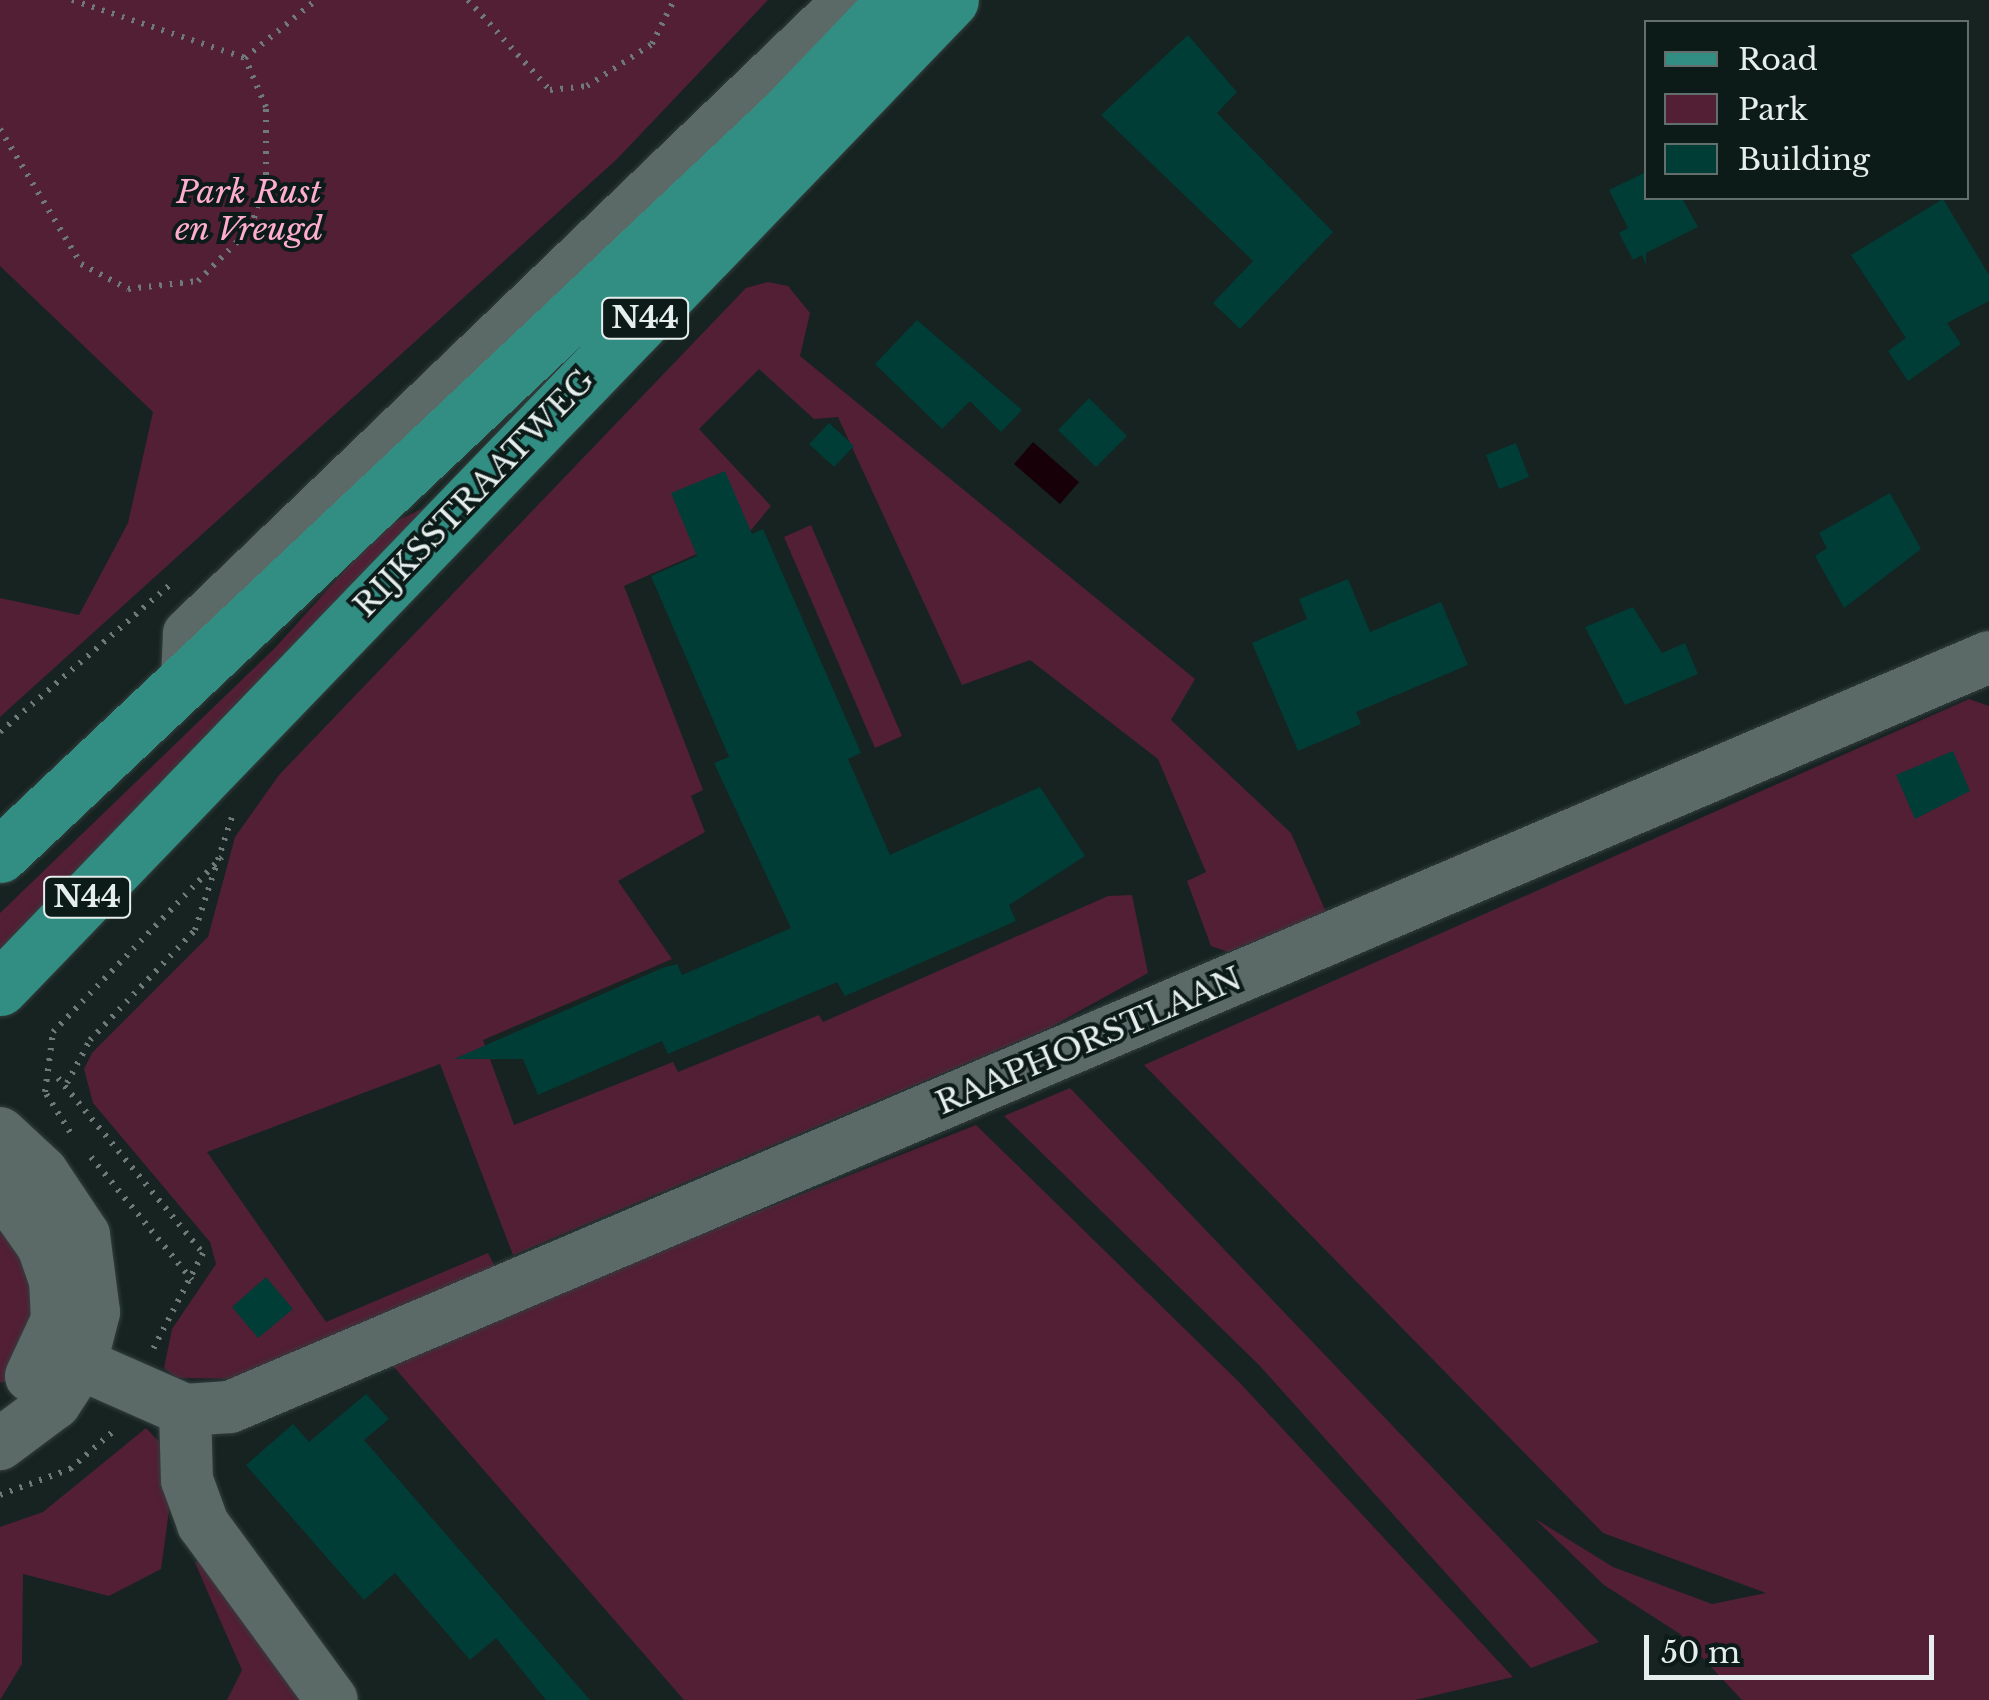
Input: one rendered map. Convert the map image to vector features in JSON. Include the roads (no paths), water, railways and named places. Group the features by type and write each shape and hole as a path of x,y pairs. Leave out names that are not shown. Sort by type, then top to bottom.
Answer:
{"main road":[{"name":"RIJKSSTRAATWEG","path":"0,855 895,0"},
{"name":"RIJKSSTRAATWEG","path":"0,988 952,0"}],"street":[{"name":"N44","path":"187,678 189,634 850,0"},
{"name":"RAAPHORSTLAAN","path":"162,1400 230,1407 1989,657"},
{"path":"0,1133 42,1172 84,1235 94,1312 65,1356 0,1403"},
{"path":"0,1184 55,1280 65,1356 55,1402 0,1444"},
{"path":"65,1356 162,1400 202,1524 332,1700"}],"park label":[{"name":"Park Rust en Vreugd","path":"249,212"}]}
